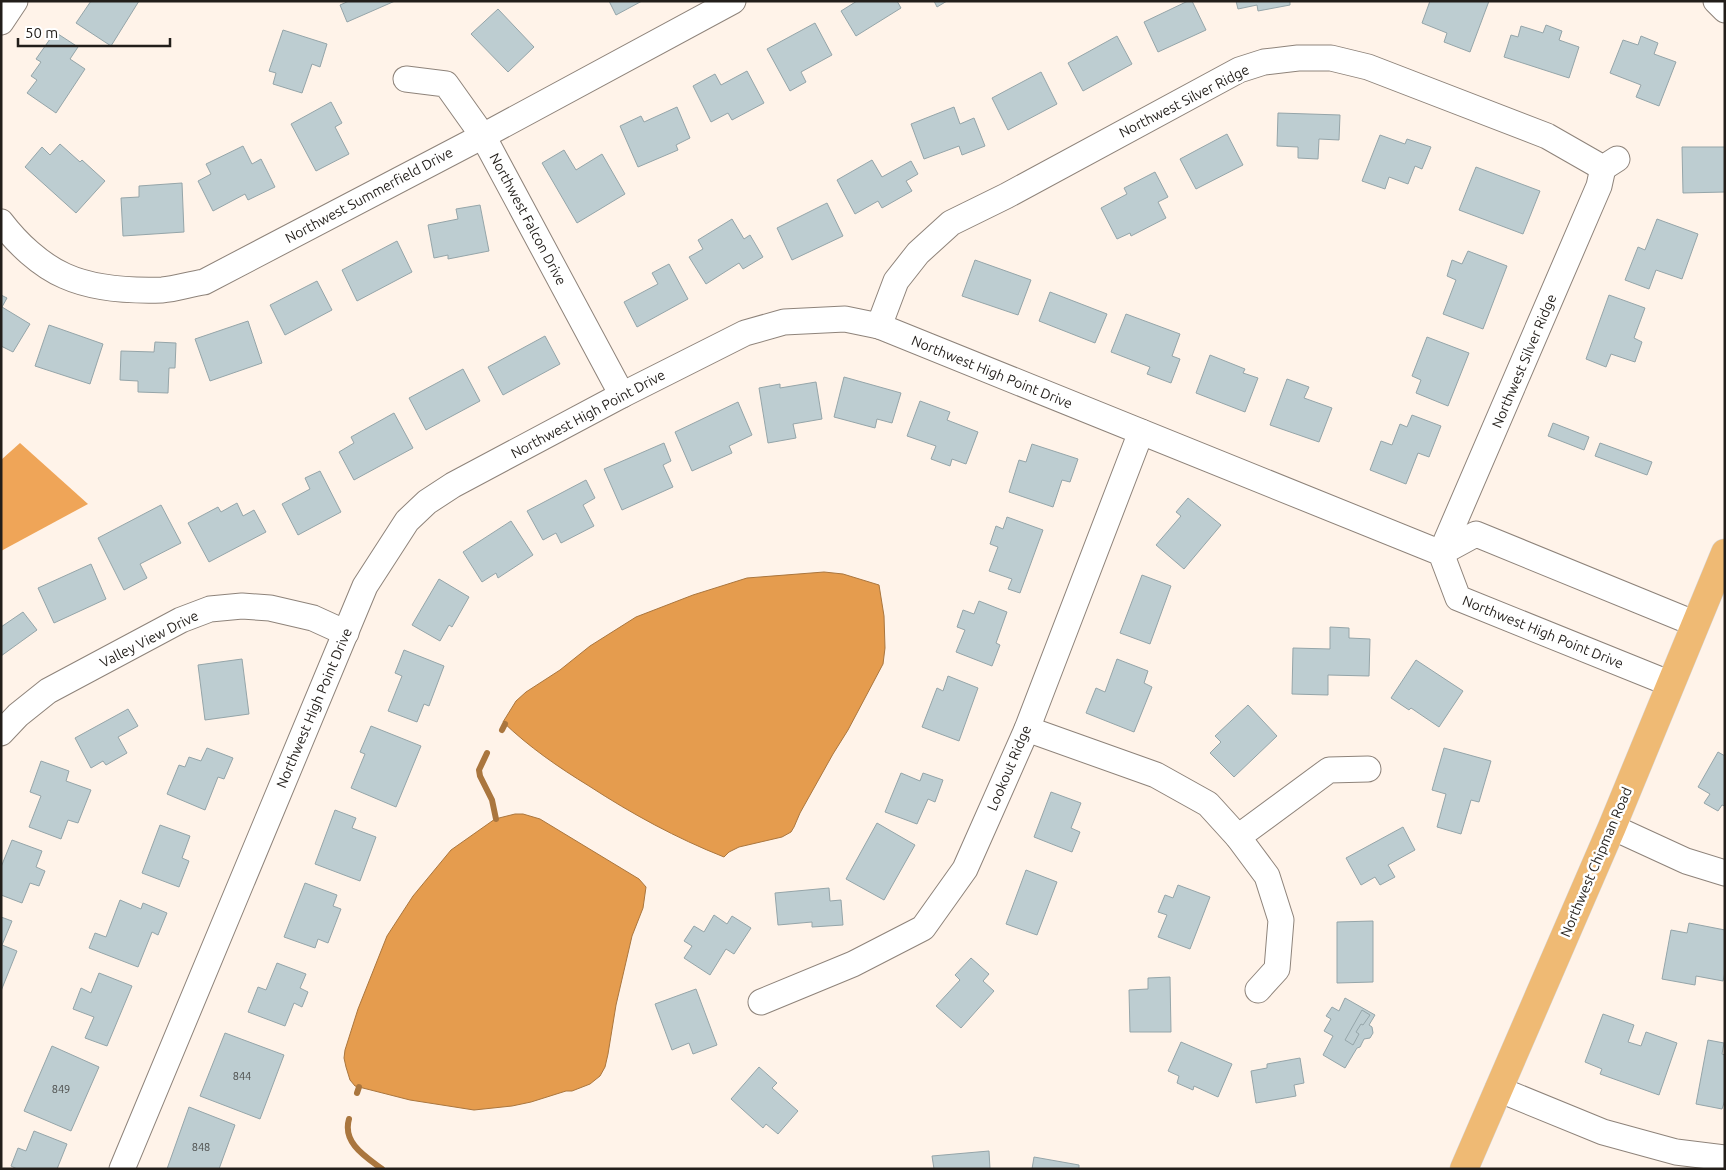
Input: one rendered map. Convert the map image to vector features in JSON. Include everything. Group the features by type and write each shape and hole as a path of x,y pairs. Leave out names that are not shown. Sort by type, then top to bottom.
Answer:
{"main road":[{"name":"Northwest Chipman Road","path":"1464,1169 1612,827 1725,554"}],"street":[{"path":"1,22 15,1"},
{"path":"1716,1 1725,10"},
{"name":"Northwest Summerfield Drive","path":"1,222 12,237 30,254 63,276 82,282 121,289 164,290 204,282 483,136 725,3"},
{"name":"Northwest Silver Ridge","path":"879,326 896,281 918,253 951,223 1006,196 1239,70 1264,62 1298,58 1331,58 1368,67 1547,136 1610,163 1441,553"},
{"name":"Northwest Falcon Drive","path":"406,79 446,84 483,136 622,395"},
{"name":"Northwest High Point Drive","path":"122,1169 365,586 407,521 427,502 454,485 622,395 745,333 784,322 845,319 879,326 1441,553 1458,598 1672,684"},
{"name":"Lookout Ridge","path":"761,1002 853,964 923,928 965,869 1027,729 1141,432"},
{"path":"1441,553 1476,534 1696,624"},
{"name":"Valley View Drive","path":"1,733 18,714 48,691 181,620 210,609 242,606 270,608 313,618 346,633"},
{"path":"1027,729 1156,775 1208,804 1238,838 1267,876 1281,920 1276,969 1258,990"},
{"path":"1238,838 1329,770 1368,769"},
{"path":"1612,827 1686,860 1725,873"},
{"path":"1498,1089 1674,1160 1725,1158"}],"shaded area":[{"path":"20,443 88,504 1,551 1,460"},
{"path":"824,572 843,574 879,585 884,616 885,648 883,664 794,827 791,832 782,837 739,847 724,857 706,850 638,816 566,772 523,740 503,722 516,701 526,692 560,670 590,646 636,617 693,595 747,578"},
{"path":"523,814 540,819 639,879 646,887 643,908 632,936 616,1005 605,1067 600,1076 590,1084 572,1091 512,1106 474,1110 410,1100 355,1086 350,1080 346,1067 345,1050 358,1009 387,936 413,896 451,850 495,819"}],"building":[{"path":"91,1 139,1 111,46 76,23"},
{"path":"349,1 395,1 347,22 340,5"},
{"path":"609,1 642,1 616,15"},
{"path":"857,1 897,1 901,8 856,36 841,11"},
{"path":"934,1 947,1 937,7"},
{"path":"1188,1 1192,1 1206,30 1158,52 1144,22"},
{"path":"1236,1 1290,1 1290,5 1258,11 1257,5 1238,9"},
{"path":"1430,1 1489,1 1470,52 1444,42 1447,33 1422,23"},
{"path":"498,9 534,47 508,72 471,34"},
{"path":"815,23 832,55 801,72 806,82 790,91 767,49"},
{"path":"1546,25 1562,31 1559,40 1579,47 1569,78 1504,57 1511,35 1518,37 1521,26 1543,33"},
{"path":"283,30 327,44 320,67 312,64 302,93 273,84 276,73 269,71"},
{"path":"55,32 78,47 70,59 85,69 56,113 27,93 37,80 31,76 41,62 36,59"},
{"path":"1117,36 1132,64 1083,91 1068,63"},
{"path":"1641,36 1658,43 1654,54 1676,62 1659,106 1636,97 1641,85 1610,73 1623,40 1638,45"},
{"path":"747,71 764,103 732,120 728,113 711,122 693,86 715,74 721,85"},
{"path":"1041,72 1057,104 1008,130 992,98"},
{"path":"331,102 342,123 335,127 349,154 316,171 291,124"},
{"path":"677,107 690,138 676,145 678,150 638,167 620,126 641,116 644,122"},
{"path":"954,107 960,124 974,118 985,146 962,155 959,146 924,159 911,124"},
{"path":"1278,113 1340,115 1339,140 1319,139 1318,159 1298,158 1298,147 1277,146"},
{"path":"1227,134 1243,165 1196,189 1180,159"},
{"path":"1380,135 1405,144 1407,139 1431,147 1422,169 1415,166 1408,184 1389,177 1385,189 1362,181"},
{"path":"60,144 80,162 82,160 105,181 76,213 25,167 42,147 50,155"},
{"path":"243,146 252,164 261,159 275,187 248,200 245,194 213,211 198,181 211,174 206,164"},
{"path":"1682,147 1725,147 1725,192 1683,193"},
{"path":"564,150 576,170 602,154 625,194 577,223 542,163"},
{"path":"872,160 882,177 911,161 918,174 906,181 912,191 882,208 878,201 855,214 837,180"},
{"path":"1476,167 1540,191 1523,234 1459,210"},
{"path":"1155,172 1168,197 1158,202 1166,218 1131,236 1130,233 1117,239 1101,208 1127,194 1124,188"},
{"path":"182,183 184,232 123,236 121,198 139,197 139,186"},
{"path":"827,203 843,236 792,260 777,228"},
{"path":"480,205 489,251 448,259 448,255 434,258 428,225 458,219 456,209"},
{"path":"732,219 744,239 750,235 763,257 743,269 739,263 706,284 689,257 703,249 698,240"},
{"path":"1657,219 1698,234 1682,279 1656,270 1649,289 1625,280 1638,247 1645,250"},
{"path":"397,241 412,272 357,301 342,270"},
{"path":"1468,251 1507,266 1483,329 1443,314 1456,280 1447,276 1452,260 1462,264"},
{"path":"975,260 1031,280 1018,315 962,296"},
{"path":"669,264 688,299 637,327 624,302 658,284 652,273"},
{"path":"317,281 332,310 285,335 270,305"},
{"path":"1050,292 1107,314 1095,343 1039,321"},
{"path":"1,295 7,298 2,307 30,324 13,352 1,346"},
{"path":"1609,295 1645,308 1634,338 1642,342 1635,362 1611,354 1606,367 1586,359"},
{"path":"1126,314 1180,334 1172,356 1180,359 1171,383 1147,374 1150,367 1111,352"},
{"path":"248,321 262,363 210,381 195,339"},
{"path":"49,325 103,344 90,384 35,366"},
{"path":"545,336 560,364 503,395 488,367"},
{"path":"1427,337 1469,353 1448,406 1416,393 1421,380 1412,376"},
{"path":"155,342 176,343 175,368 169,368 168,393 138,392 138,381 120,380 121,351 154,352"},
{"path":"1210,355 1245,369 1243,373 1258,378 1245,412 1196,393"},
{"path":"463,369 480,401 426,430 409,398"},
{"path":"844,377 901,393 892,423 877,419 875,428 834,417"},
{"path":"1287,379 1309,387 1304,398 1332,408 1319,442 1270,425"},
{"path":"816,382 822,419 793,424 796,438 768,443 759,388 780,384 780,388"},
{"path":"920,401 950,412 947,420 978,432 966,464 952,459 950,466 931,459 936,446 907,436"},
{"path":"738,402 752,435 729,446 732,453 692,471 675,432"},
{"path":"394,413 413,448 354,480 339,452 354,443 351,437"},
{"path":"1412,415 1441,426 1429,457 1418,453 1406,484 1370,470 1381,441 1392,445 1400,424 1407,427"},
{"path":"1553,423 1589,437 1584,450 1548,436"},
{"path":"664,443 671,461 663,465 673,487 622,510 604,469"},
{"path":"1600,443 1652,462 1647,475 1595,456"},
{"path":"1032,444 1078,459 1070,482 1062,480 1053,507 1009,492 1019,460 1026,462"},
{"path":"320,471 341,512 298,535 282,504 310,489 305,478"},
{"path":"586,480 595,498 583,505 594,526 561,543 556,533 543,540 527,511"},
{"path":"1188,498 1221,525 1184,569 1156,545 1181,516 1176,512"},
{"path":"237,503 243,516 254,510 266,532 209,562 188,523 218,507 221,512"},
{"path":"161,505 181,543 140,564 147,578 124,590 98,538"},
{"path":"1007,517 1043,530 1020,593 1008,589 1012,579 989,571 998,547 990,544 996,526 1003,529"},
{"path":"511,521 533,555 498,578 496,573 482,582 463,552"},
{"path":"91,564 106,599 54,623 38,588"},
{"path":"1142,575 1171,586 1150,644 1120,633"},
{"path":"439,579 469,597 452,627 449,625 440,641 412,625"},
{"path":"979,601 1007,612 996,643 1000,645 992,666 956,652 965,630 957,627 963,610 974,614"},
{"path":"23,612 37,630 1,656 1,627"},
{"path":"1330,627 1349,628 1349,638 1370,639 1369,676 1328,675 1328,695 1292,694 1293,648 1330,649"},
{"path":"404,650 444,666 429,706 424,704 417,722 388,711 402,676 395,673"},
{"path":"242,659 249,714 205,720 198,665"},
{"path":"1117,659 1148,671 1144,683 1152,687 1134,732 1086,713 1096,688 1105,692"},
{"path":"1416,660 1463,691 1439,727 1411,708 1409,710 1391,698"},
{"path":"948,676 978,688 959,741 922,727 937,688 943,691"},
{"path":"1248,705 1277,736 1234,777 1210,753 1221,742 1215,736"},
{"path":"128,709 138,726 118,737 127,753 106,765 103,761 91,768 75,738"},
{"path":"371,726 421,746 396,807 351,788 365,754 360,752"},
{"path":"207,748 233,758 224,779 218,777 205,810 167,794 179,765 185,767 189,757 201,761"},
{"path":"1444,748 1491,761 1479,802 1471,800 1461,834 1437,827 1446,794 1432,790"},
{"path":"1718,752 1725,756 1725,806 1722,805 1718,811 1704,803 1710,794 1698,787"},
{"path":"41,761 69,771 66,781 91,790 78,823 68,820 61,839 29,827 41,796 30,792"},
{"path":"901,773 920,781 923,773 943,780 935,802 928,799 917,824 885,812"},
{"path":"1051,792 1081,803 1071,828 1080,832 1072,852 1034,837"},
{"path":"335,810 356,818 352,828 376,837 360,881 315,864"},
{"path":"877,823 915,845 884,900 846,879"},
{"path":"160,825 190,836 182,858 189,861 179,887 142,873"},
{"path":"1403,827 1415,850 1388,865 1395,877 1380,885 1375,877 1361,885 1346,858"},
{"path":"12,840 42,851 36,867 45,871 39,886 30,883 22,903 1,895 1,867"},
{"path":"1026,870 1057,882 1037,935 1006,924"},
{"path":"305,883 337,895 333,906 341,909 328,943 318,939 315,948 284,937"},
{"path":"1178,885 1210,897 1190,949 1158,937 1167,915 1158,912 1165,895 1173,898"},
{"path":"829,888 830,901 841,900 843,925 812,927 812,922 778,925 775,893"},
{"path":"120,900 141,909 143,903 167,913 158,935 152,932 138,967 89,948 95,933 106,937"},
{"path":"714,915 727,924 732,916 751,928 734,954 726,949 710,975 684,958 692,946 684,941 694,926 704,932"},
{"path":"1,917 12,921 2,945 17,951 1,991"},
{"path":"1373,921 1373,982 1337,983 1337,922"},
{"path":"1689,923 1725,930 1725,972 1723,981 1696,976 1695,985 1662,979 1671,930 1687,933"},
{"path":"971,958 989,974 983,981 994,991 961,1028 936,1006 960,980 955,975"},
{"path":"277,963 306,974 300,988 308,992 302,1007 294,1003 285,1026 248,1012 258,987 266,990"},
{"path":"99,973 132,986 107,1046 85,1038 94,1017 73,1009 81,988 91,993"},
{"path":"1170,977 1171,1032 1130,1032 1129,990 1148,989 1148,978"},
{"path":"696,989 717,1045 693,1054 689,1043 672,1050 655,1004"},
{"path":"1345,998 1375,1015 1369,1025 1372,1027 1373,1033 1370,1038 1364,1039 1345,1068 1323,1055 1333,1036 1324,1031 1331,1019 1326,1016 1332,1007 1339,1011"},
{"path":"1362,1010 1370,1015 1356,1032 1359,1034 1353,1045 1345,1040"},
{"path":"1603,1014 1634,1025 1628,1042 1641,1046 1646,1032 1677,1043 1659,1095 1600,1074 1602,1069 1585,1062"},
{"path":"225,1033 284,1055 260,1119 200,1096"},
{"path":"1708,1040 1724,1043 1722,1054 1725,1055 1725,1100 1722,1109 1696,1104"},
{"path":"1181,1042 1232,1064 1218,1097 1194,1086 1193,1090 1177,1083 1179,1076 1168,1071"},
{"path":"52,1046 99,1067 71,1131 24,1111"},
{"path":"1300,1058 1304,1083 1294,1085 1296,1096 1256,1103 1251,1071 1267,1068 1267,1064"},
{"path":"759,1067 777,1083 772,1088 798,1111 778,1134 766,1124 763,1128 731,1099"},
{"path":"189,1107 235,1125 219,1169 167,1169"},
{"path":"34,1131 67,1144 57,1169 17,1169 11,1166 18,1148 26,1151"},
{"path":"989,1151 990,1169 934,1169 932,1156"},
{"path":"1034,1157 1079,1165 1079,1169 1032,1169"}],"waterway":[{"path":"502,730 505,724"},
{"path":"487,753 479,770 492,800 496,819"},
{"path":"357,1093 359,1087"},
{"path":"349,1119 348,1128 352,1142 363,1154 382,1169"}]}
